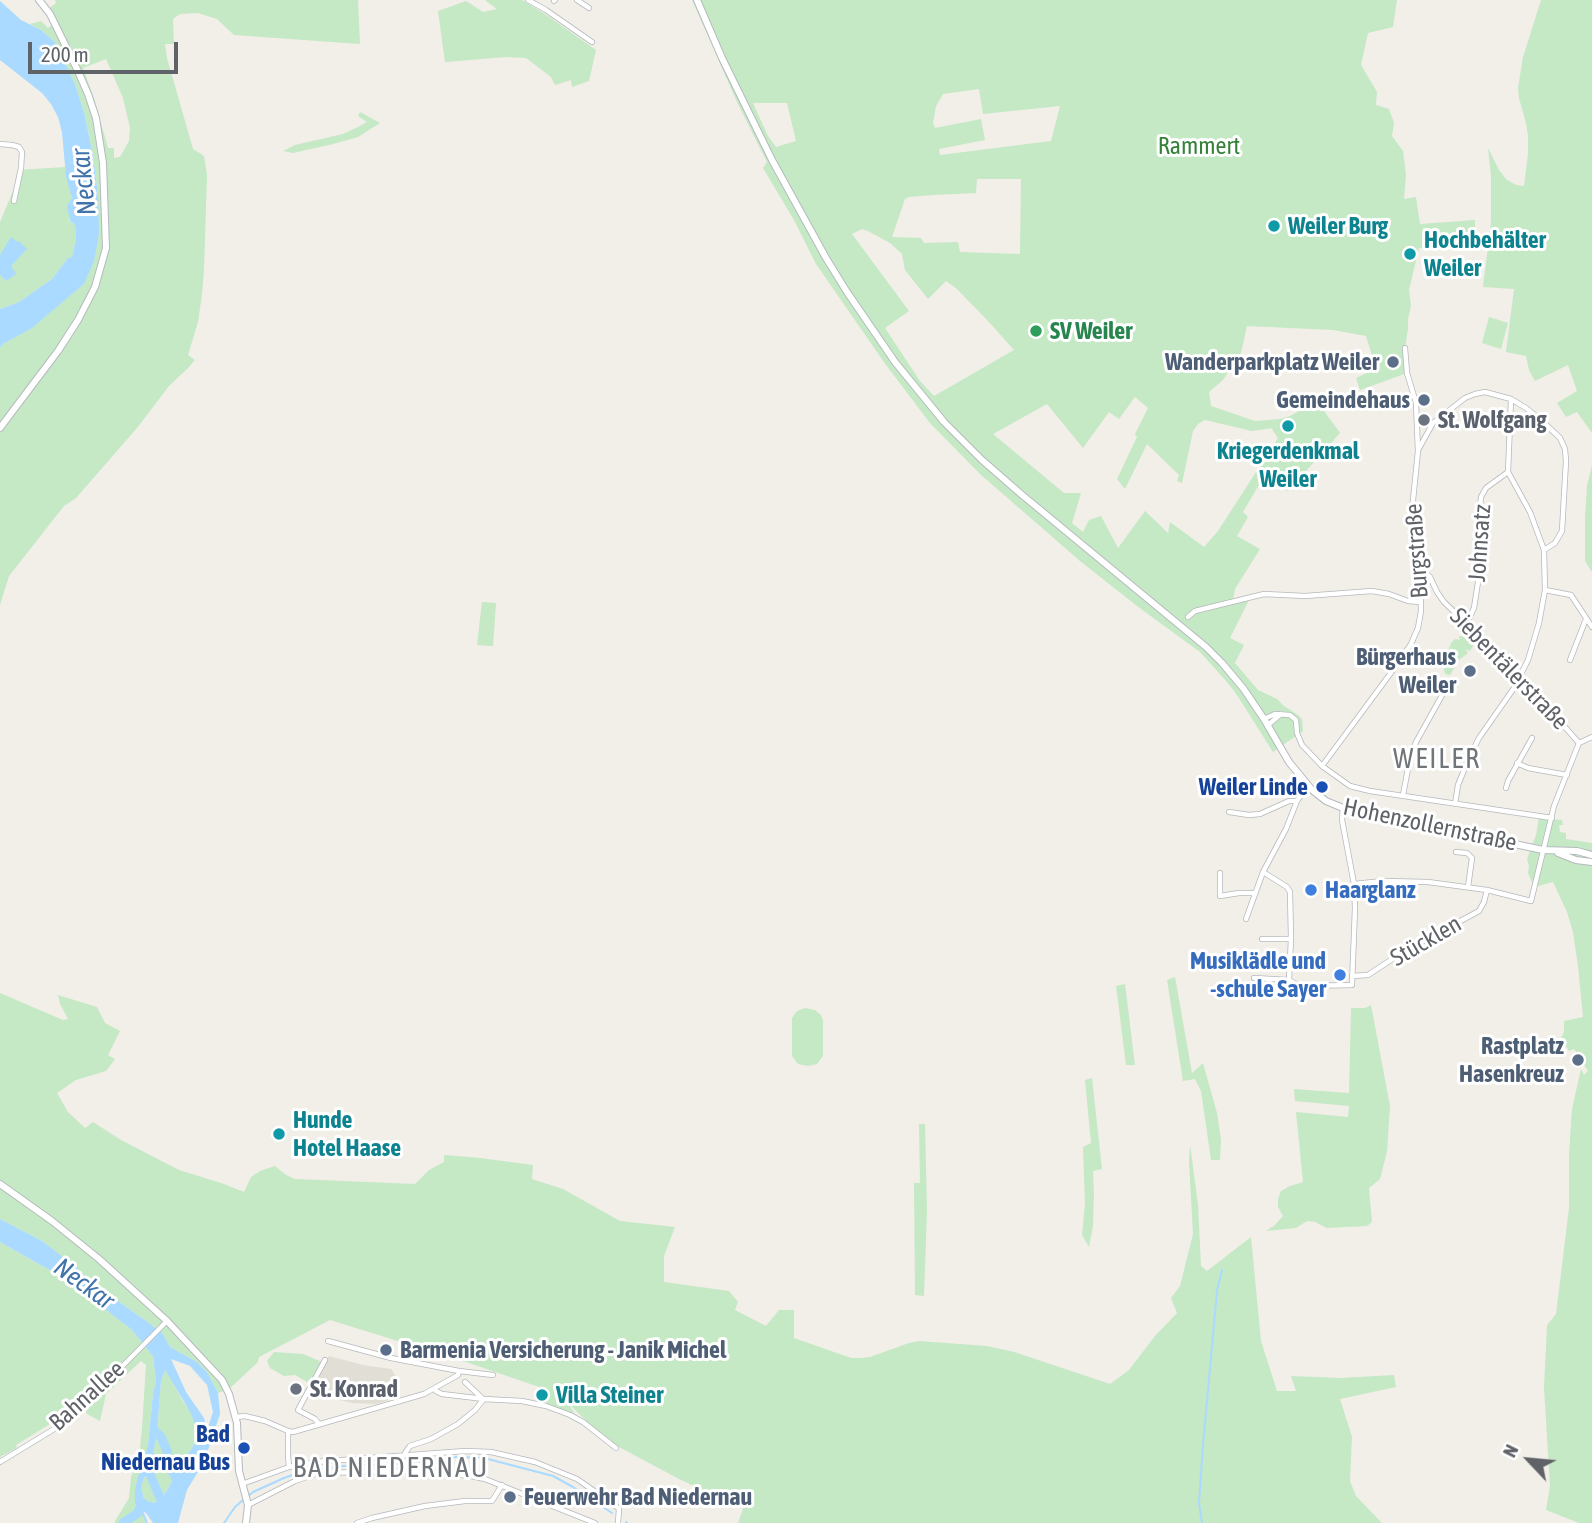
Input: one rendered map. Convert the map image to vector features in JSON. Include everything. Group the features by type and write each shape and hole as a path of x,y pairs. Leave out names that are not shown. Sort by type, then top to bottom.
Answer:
{"main road":[{"path":"0,428 78,320 95,286 106,248 103,163 96,118 77,69 50,14 39,0"},
{"name":"Hohenzollernstraße","path":"697,0 772,160 841,281 895,362 944,422 982,460 1206,647 1243,688 1308,786 1326,801 1343,808 1543,850 1577,851 1592,855"},
{"name":"Hohenzollernstraße","path":"1553,851 1576,860 1592,862"},
{"path":"0,1184 99,1259 167,1321 222,1380 229,1394 239,1434 239,1471 248,1502 246,1523"}],"street":[{"path":"528,0 592,42"},
{"path":"577,0 589,8"},
{"path":"0,144 19,147 22,152 14,201"},
{"name":"Burgstraße","path":"1322,766 1396,666 1418,628 1421,611 1420,568 1412,510 1418,451 1416,403 1407,373 1405,348"},
{"path":"1418,451 1433,423 1465,398 1475,394 1485,392 1511,400 1540,419 1560,438 1566,461 1562,531 1555,543 1544,550"},
{"path":"1455,803 1458,785 1479,738 1514,688 1528,660 1545,590 1544,550 1530,512 1508,472 1511,400"},
{"name":"Johnsatz","path":"1467,623 1474,608 1480,569 1481,497 1486,488 1508,472"},
{"name":"Siebentälerstraße","path":"1420,568 1430,577 1444,602 1520,675 1579,743 1554,806 1531,901 1487,890"},
{"path":"1545,590 1570,595 1592,627"},
{"path":"1188,617 1195,611 1264,594 1305,596 1372,592 1421,602"},
{"path":"1570,660 1586,618"},
{"path":"1403,795 1410,758 1416,743 1450,681"},
{"path":"1266,722 1275,721 1282,714 1290,715 1296,720 1302,745 1322,766 1350,786 1552,818"},
{"path":"1579,743 1592,737"},
{"name":"Siebentälerstraße","path":"1506,788 1532,738"},
{"name":"Siebentälerstraße","path":"1517,763 1528,768 1567,775"},
{"path":"1246,919 1263,872 1286,829 1297,801 1308,786"},
{"path":"1229,812 1260,814 1289,801 1297,801"},
{"path":"1254,978 1289,980 1306,986 1352,985 1354,884 1342,820 1343,808"},
{"path":"1456,852 1467,853 1472,858 1468,887"},
{"path":"1263,872 1287,887 1290,892 1289,980"},
{"path":"1220,873 1220,896 1255,893"},
{"path":"1354,884 1383,881 1419,882 1487,890"},
{"name":"Stücklen","path":"1352,976 1368,975 1403,952 1479,911 1487,890"},
{"path":"1262,939 1291,939"},
{"name":"Bahnallee","path":"0,1462 59,1426 93,1396 167,1321"},
{"path":"328,1341 391,1357 493,1375"},
{"path":"319,1424 298,1410 325,1360"},
{"path":"236,1417 265,1420 293,1432 424,1394 458,1375 459,1371"},
{"path":"465,1382 484,1399"},
{"path":"434,1389 442,1394 522,1401 546,1406 570,1415 616,1448"},
{"path":"405,1455 410,1446 431,1439 458,1424 484,1399"},
{"path":"288,1431 289,1467"},
{"path":"243,1486 289,1467 315,1462 466,1451 491,1452 535,1462 577,1479 619,1509 618,1523"},
{"path":"248,1502 318,1473 429,1472 471,1476 502,1485 595,1523"},
{"path":"357,1523 425,1506 492,1501 502,1485"}],"shaded area":[{"path":"329,1356 391,1369 397,1378 396,1388 389,1391 389,1400 376,1404 352,1403 317,1395 321,1382 319,1375"}],"green space":[{"path":"55,0 358,0 360,44 234,35 217,19 198,13 180,14 173,19 174,44 165,44 167,58 193,149 204,156 207,175 202,294 198,322 188,355 195,360 169,386 137,428 76,498 64,506 9,576 0,605 0,348 32,327 84,284 98,195 85,116 75,84 55,42 30,24 41,21 48,28 53,24 46,11 56,3","holes":["106,59 123,98 130,128 129,141 120,157 114,158 114,148 108,148 83,68"]},
{"path":"485,0 522,0 596,50 589,81 572,87 571,80 555,85 551,77 526,58 445,62 438,11 466,1 483,12 497,9"},
{"name":"Rammert","path":"692,0 1397,0 1393,27 1368,33 1361,65 1377,92 1376,105 1389,109 1394,123 1392,136 1403,151 1406,175 1404,199 1416,197 1420,224 1475,220 1474,245 1419,248 1409,290 1411,306 1405,348 1407,373 1360,390 1356,378 1367,373 1364,367 1374,362 1366,336 1333,330 1247,326 1241,353 1223,380 1209,392 1211,406 1255,421 1290,416 1320,400 1334,401 1322,408 1340,433 1288,491 1263,478 1243,512 1248,517 1237,536 1260,549 1235,589 1233,601 1251,596 1230,638 1244,645 1235,663 1258,690 1277,699 1302,719 1303,731 1273,752 1237,695 1200,652 1080,561 980,474 930,423 816,264 763,168 767,162","holes":["979,89 983,114 1060,106 1051,141 940,155 939,149 985,140 981,119 935,128 933,123 936,106 943,94","753,103 787,103 796,141 776,147","977,179 1021,179 1020,254 960,252 958,242 924,243 921,238 892,237 905,199 976,193","862,229 890,243 902,254 905,270 928,299 946,281 956,288 1014,350 934,396 920,381 885,328 909,311 852,234","1135,397 1148,408 1117,479 1125,489 1147,444 1179,475 1177,481 1182,483 1193,431 1205,420 1252,431 1273,428 1278,438 1218,531 1204,547 1170,522 1168,533 1145,511 1118,548 1101,516 1089,520 1083,532 1072,523 1081,493 1064,493 993,434 1047,404 1083,448 1109,412 1119,419"]},
{"path":"1541,0 1592,0 1592,433 1577,412 1566,417 1557,403 1577,391 1568,365 1535,381 1526,356 1506,352 1514,289 1483,287 1491,222 1488,148 1507,180 1524,186 1528,136 1518,88 1523,57"},
{"path":"360,112 380,123 358,137 293,153 283,151 358,127 367,122 358,116"},
{"path":"65,167 72,198 69,221 75,225 76,239 72,257 68,258 52,279 19,302 0,309 0,222 13,191 18,170"},
{"path":"1489,317 1508,323 1501,349 1482,343"},
{"path":"1592,465 1592,572 1585,561 1585,518 1587,486"},
{"path":"482,602 496,603 493,646 477,645"},
{"path":"1468,631 1477,640 1470,651 1465,649 1468,653 1459,660 1450,675 1445,674 1446,657 1451,643 1455,639 1460,640 1459,637"},
{"path":"1539,818 1562,820 1563,825 1559,825 1560,832 1566,833 1566,839 1592,843 1592,1523 1579,1523 1546,1510 1550,1486 1544,1388 1547,1325 1556,1314 1569,1208 1572,1109 1581,1069 1584,1075 1588,1071 1574,1049 1569,1051 1561,1038 1564,1021 1583,1017 1573,932 1567,912 1553,882 1534,887 1528,873 1527,859"},
{"path":"1175,977 1192,1073 1203,1063 1217,1113 1221,1140 1220,1160 1211,1160 1201,1091 1195,1079 1183,1081 1167,980"},
{"path":"1125,984 1135,1065 1126,1065 1116,986"},
{"path":"0,993 63,1020 68,1019 58,995 97,1007 105,1023 120,1031 108,1055 115,1059 106,1071 76,1080 57,1093 68,1112 85,1128 93,1122 179,1170 244,1192 251,1177 275,1166 295,1179 415,1184 429,1170 444,1162 444,1155 533,1165 532,1179 563,1189 620,1221 675,1227 664,1256 664,1282 729,1291 738,1302 735,1310 766,1326 779,1310 794,1310 794,1338 851,1358 870,1357 919,1341 987,1346 1014,1352 1110,1384 1129,1370 1177,1313 1171,1298 1180,1286 1193,1234 1190,1144 1198,1205 1201,1266 1207,1271 1251,1237 1261,1341 1277,1391 1296,1391 1291,1376 1340,1378 1394,1375 1396,1387 1340,1399 1352,1437 1350,1481 1356,1496 1382,1523 738,1523 744,1506 719,1498 679,1479 606,1440 571,1406 561,1399 570,1406 573,1415 546,1404 548,1391 545,1389 330,1320 259,1357 258,1362 229,1389 218,1393 207,1372 197,1362 170,1347 163,1334 94,1284 42,1241 0,1219"},
{"path":"1371,1005 1390,1106 1387,1151 1380,1179 1369,1188 1372,1222 1367,1226 1327,1228 1307,1221 1296,1228 1266,1231 1283,1216 1278,1207 1281,1191 1303,1182 1296,1112 1348,1117 1349,1106 1295,1101 1294,1089 1349,1093 1351,1008"},
{"path":"805,1008 815,1010 823,1020 823,1056 817,1064 808,1066 798,1064 792,1056 792,1018 797,1011"},
{"path":"1092,1078 1102,1169 1093,1171 1093,1226 1089,1247 1082,1235 1085,1204 1083,1147 1091,1143 1085,1080"},
{"path":"919,1124 925,1124 927,1211 924,1296 915,1295 914,1183 920,1183"},
{"path":"0,1242 60,1276 87,1295 132,1330 153,1356 156,1381 148,1446 135,1489 138,1512 142,1511 147,1523 114,1523 129,1498 131,1477 139,1459 146,1365 141,1361 106,1394 100,1421 87,1414 79,1395 74,1400 76,1404 58,1419 0,1457"},
{"path":"274,1352 303,1354 322,1362 309,1383 295,1375 284,1376 270,1368 267,1361"},
{"path":"165,1369 189,1409 200,1435 167,1491 155,1503 144,1500 141,1487 150,1472 157,1433 161,1381"}],"water":[{"path":"0,1 21,20 41,30 55,42 75,84 93,156 99,233 94,261 84,284 32,328 0,348 0,309 19,302 52,279 68,258 72,257 76,239 75,225 70,221 67,206 72,198 66,177 58,117 42,93 0,60"},
{"path":"11,237 27,249 11,266 16,274 6,281 0,275 0,255"},
{"path":"0,1219 42,1241 94,1284 163,1334 170,1347 197,1362 207,1372 218,1393 220,1414 204,1462 187,1490 178,1523 153,1523 146,1513 138,1513 135,1503 135,1489 148,1446 156,1381 153,1356 132,1330 87,1295 60,1276 0,1242","holes":["171,1359 190,1366 207,1385 213,1412 207,1430 204,1418 186,1392","165,1370 189,1410 200,1435 167,1491 155,1503 144,1500 141,1487 150,1472 157,1433 161,1381"]}],"waterway":[{"path":"1202,1523 1199,1503 1203,1445 1217,1291 1222,1270"},
{"name":"Neckar","path":"154,1430 161,1437 169,1466 180,1485"},
{"path":"247,1497 301,1472 457,1457 484,1458 553,1476 612,1513"},
{"name":"Neckar","path":"147,1467 160,1498 168,1504"},
{"path":"224,1523 243,1500"},
{"name":"Neckar","path":"123,1523 138,1513 142,1502"},
{"path":"142,1511 147,1523"}],"place":[{"name":"Weiler Burg","path":"1274,226"},
{"name":"Hochbehälter Weiler","path":"1410,254"},
{"name":"SV Weiler","path":"1036,331"},
{"name":"Wanderparkplatz Weiler","path":"1393,362"},
{"name":"Gemeindehaus","path":"1424,400"},
{"name":"St. Wolfgang","path":"1424,420"},
{"name":"Kriegerdenkmal Weiler","path":"1288,426"},
{"name":"Bürgerhaus Weiler","path":"1470,671"},
{"name":"Weiler Linde","path":"1322,787"},
{"name":"Haarglanz","path":"1311,890"},
{"name":"Musiklädle und -schule Sayer","path":"1340,975"},
{"name":"Rastplatz Hasenkreuz","path":"1578,1060"},
{"name":"Hunde Hotel Haase","path":"279,1134"},
{"name":"Barmenia Versicherung - Janik Michel","path":"386,1350"},
{"name":"St. Konrad","path":"296,1389"},
{"name":"Villa Steiner","path":"542,1395"},
{"name":"Bad Niedernau Bus","path":"244,1448"},
{"name":"Feuerwehr Bad Niedernau","path":"510,1497"}],"district":[{"name":"WEILER","path":"1437,759"},
{"name":"BAD NIEDERNAU","path":"391,1468"}]}
